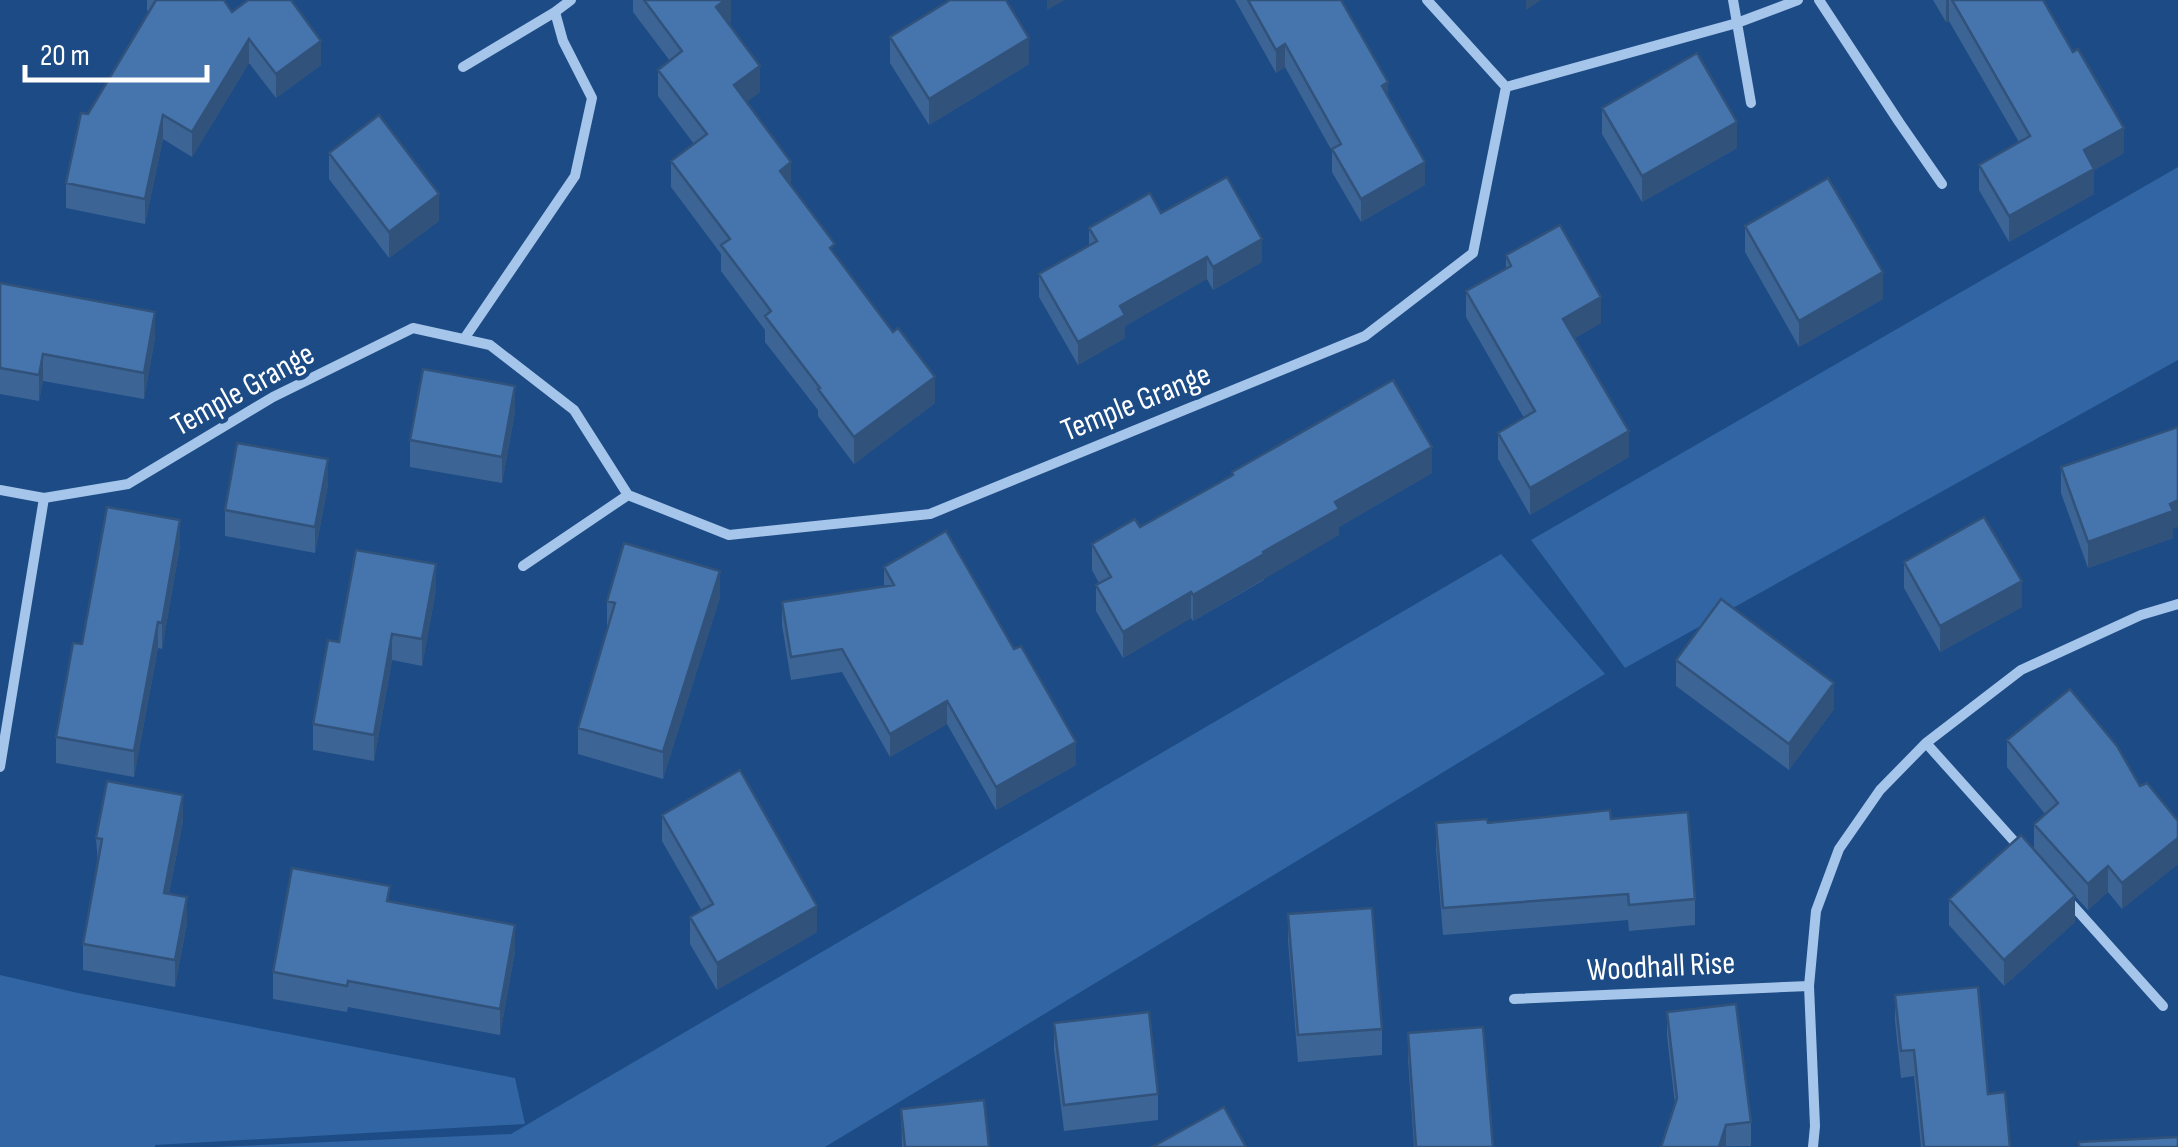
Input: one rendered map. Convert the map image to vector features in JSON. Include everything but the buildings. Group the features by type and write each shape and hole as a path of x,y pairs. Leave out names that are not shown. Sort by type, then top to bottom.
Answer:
{"street":[{"path":"463,68 571,0"},
{"path":"1427,0 1506,87 1737,23 1798,0"},
{"path":"1733,0 1751,103"},
{"path":"1819,0 1942,184"},
{"path":"464,339 575,176 592,98 563,41 555,12"},
{"name":"Temple Grange","path":"0,490 44,498 128,484 273,396 413,328 490,345 574,410 628,494 729,535 930,514 1365,336 1473,253 1506,87"},
{"path":"524,566 628,494"},
{"path":"0,767 44,498"},
{"path":"1812,1147 1815,1126 1810,986 1816,910 1839,849 1880,790 1926,742 2021,670 2141,615 2178,604"},
{"path":"1926,742 2031,860"},
{"path":"2058,889 2163,1006"},
{"name":"Woodhall Rise","path":"1514,999 1810,986"}],"shaded area":[{"path":"2178,167 2178,360 1625,668 1531,540"},
{"path":"1501,554 1605,674 825,1147 214,1147 511,1134"},
{"path":"0,975 515,1078 525,1124 155,1147 0,1147"}]}
